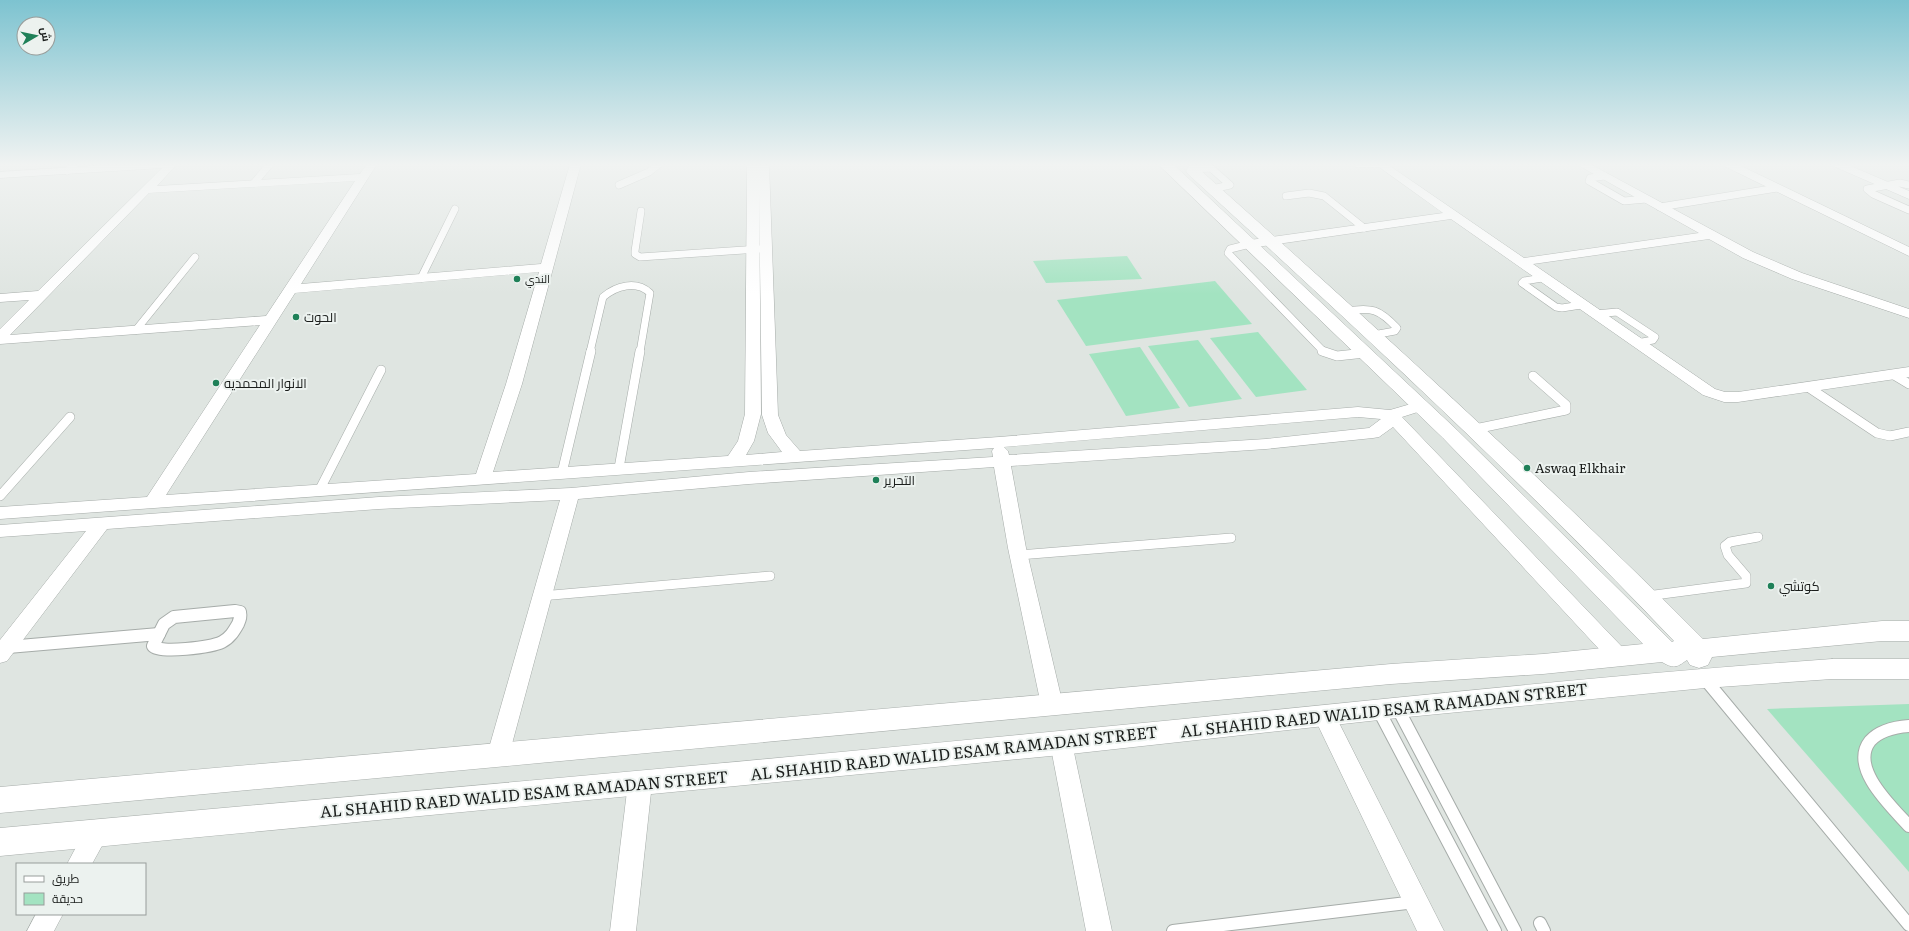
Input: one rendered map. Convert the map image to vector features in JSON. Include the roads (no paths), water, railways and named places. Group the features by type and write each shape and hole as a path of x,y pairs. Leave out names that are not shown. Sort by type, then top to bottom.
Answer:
{"street":[{"path":"0,339 130,207"},
{"path":"152,503 344,207"},
{"path":"483,478 514,384 564,207"},
{"path":"756,207 770,415 772,424 780,440 796,456"},
{"path":"734,460 746,441 754,414 761,207"},
{"path":"1211,207 1422,406 1666,652 1705,678"},
{"path":"1233,207 1474,429 1646,596 1697,649 1705,678"},
{"path":"1442,207 1709,392 1724,396 1738,397 1909,372"},
{"path":"1661,207 1772,266 1909,314"},
{"path":"1817,207 1909,252"},
{"path":"1250,244 1453,215"},
{"path":"1520,262 1711,235"},
{"path":"291,289 547,267"},
{"path":"0,298 42,295"},
{"path":"0,339 271,320"},
{"path":"0,513 999,442 1358,412 1391,415 1422,406"},
{"path":"0,531 379,503 571,494 742,479 1266,444 1365,435 1373,433 1384,427 1391,415"},
{"path":"1391,415 1618,656"},
{"path":"1450,434 1474,429"},
{"path":"999,442 1019,555 1052,706"},
{"path":"498,755 541,596 571,494"},
{"path":"3,651 101,524"},
{"path":"0,800 1052,706 1391,674 1535,664 1848,634 1909,631"},
{"name":"AL SHAHID RAED WALID ESAM RAMADAN STREET","path":"0,842 1061,743 1388,708 1705,678 1832,669 1909,669"},
{"path":"1324,715 1431,931"},
{"path":"1061,743 1099,931"},
{"path":"623,931 640,783"},
{"path":"80,863 97,833"},
{"path":"40,931 49,915"}],"lane":[{"path":"1338,207 1364,228"},
{"path":"421,278 455,209"},
{"path":"641,211 635,251 635,254 640,257 759,249"},
{"path":"1250,244 1230,249 1228,253 1320,350 1328,355 1339,357 1365,353"},
{"path":"136,330 195,257"},
{"path":"1542,278 1524,281 1522,283 1556,307 1562,308 1581,304"},
{"path":"562,473 604,297 613,290 636,286 648,290 650,293 619,468"},
{"path":"1346,311 1367,307 1375,308 1397,328 1395,331 1373,335"},
{"path":"1595,314 1617,312 1655,337 1653,340 1637,343"},
{"path":"319,491 381,370"},
{"path":"1894,375 1909,384"},
{"path":"1474,429 1566,410 1566,405 1533,376"},
{"path":"1808,387 1877,433 1890,436 1909,432"},
{"path":"0,496 70,418"},
{"path":"1646,596 1746,583 1746,576 1728,555 1725,546 1730,542 1758,537"},
{"path":"1019,555 1231,538"},
{"path":"541,596 770,576"},
{"path":"235,610 240,612 241,616 232,635 220,644 156,650 153,646 159,634 168,620 180,615 235,610"},
{"path":"3,651 159,634"},
{"path":"1705,678 1909,925"},
{"path":"1388,708 1495,931"},
{"path":"1388,708 1515,931"},
{"path":"1909,726 1898,727 1880,733 1869,742 1864,754 1865,768 1874,786 1909,826"},
{"path":"1174,931 1417,902"}],"place":[{"name":"الندي","path":"517,279"},
{"name":"الحوت","path":"296,317"},
{"name":"الانوار المحمديه","path":"216,383"},
{"name":"Aswaq Elkhair","path":"1527,468"},
{"name":"التحرير","path":"876,480"},
{"name":"كوتشي","path":"1771,586"}]}
